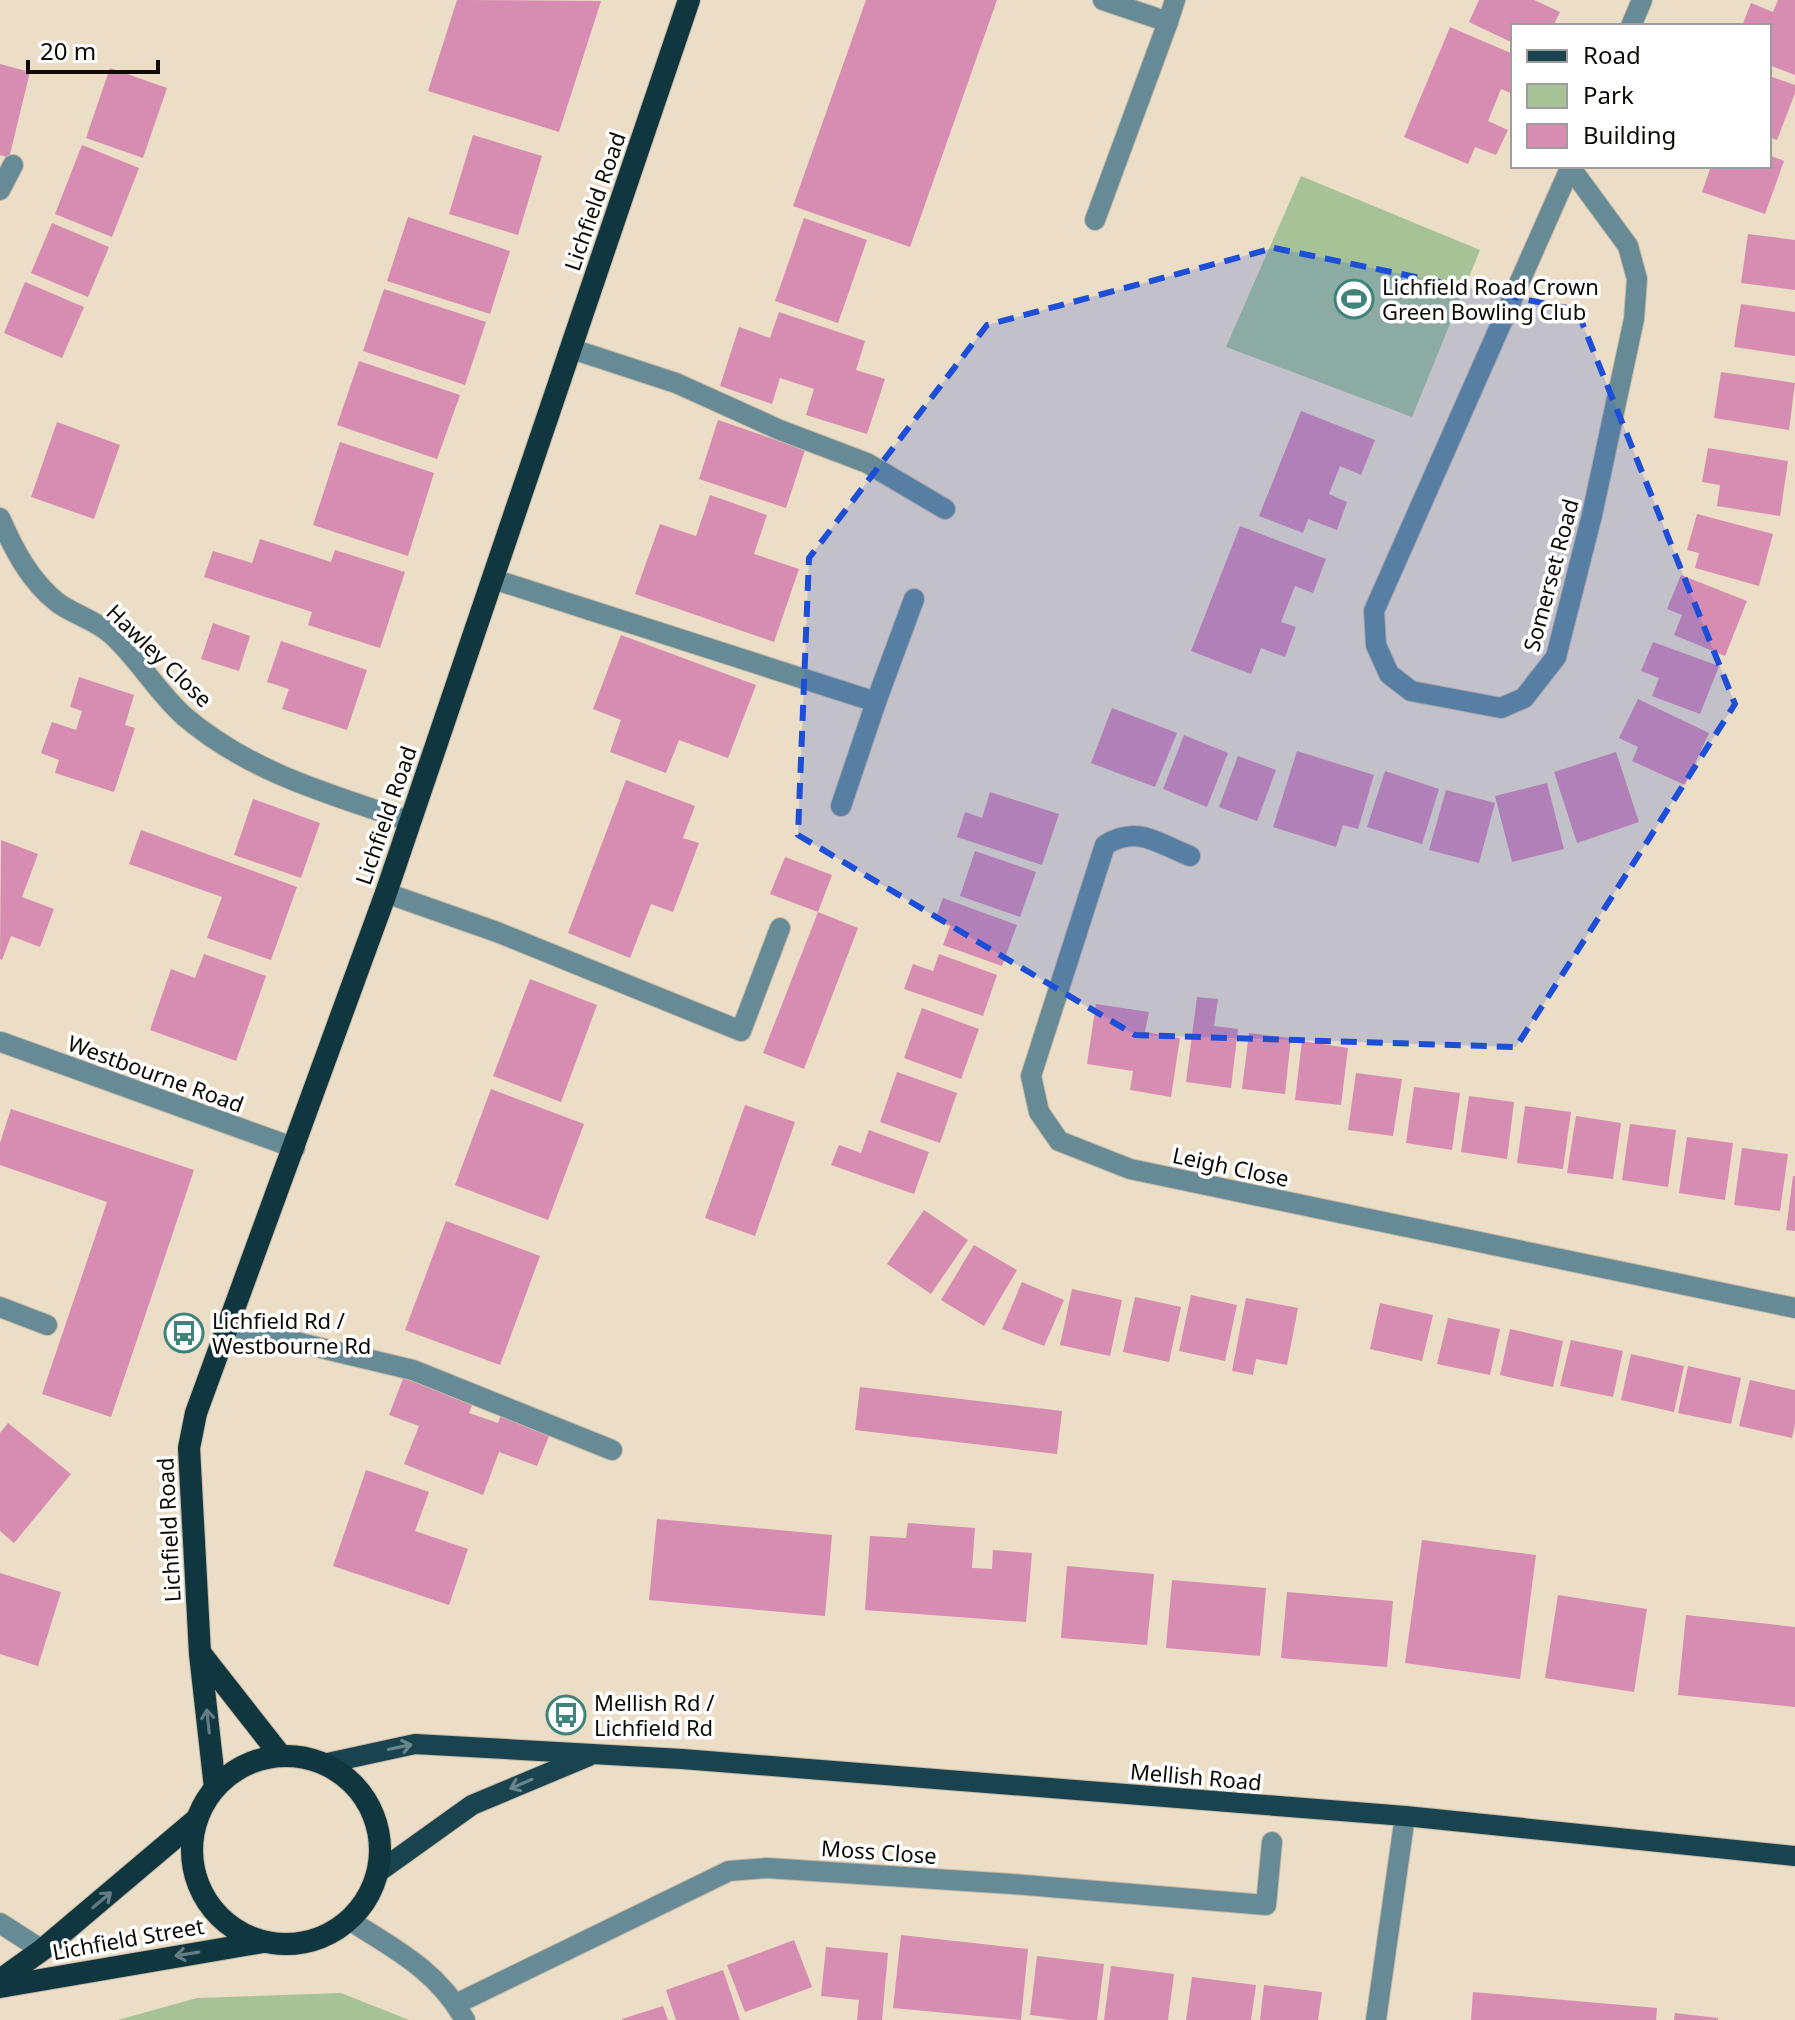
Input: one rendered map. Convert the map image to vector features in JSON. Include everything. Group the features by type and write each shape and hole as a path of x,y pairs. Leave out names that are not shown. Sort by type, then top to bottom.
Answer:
{"highway":[{"name":"Lichfield Road","path":"215,1788 200,1654 189,1448 196,1413 386,893 689,0"},
{"path":"200,1654 281,1756"},
{"path":"281,1756 306,1758 323,1764 351,1782 364,1797 373,1815 380,1848 377,1873 365,1900 349,1920 329,1933 305,1942 264,1941 234,1929 220,1918 202,1893 192,1864 192,1842 197,1819 215,1788 243,1766 281,1756"},
{"name":"Lichfield Street","path":"0,1980 42,1950 197,1819"},
{"name":"Lichfield Street","path":"0,1987 264,1941"}],"main road":[{"name":"Mellish Road","path":"323,1764 415,1744 698,1760 1405,1816 1795,1856"},
{"name":"Mellish Road","path":"377,1873 472,1805 593,1754"}],"street":[{"path":"1103,0 1168,22"},
{"path":"1095,220 1175,0"},
{"path":"1632,24 1642,0"},
{"path":"0,190 13,165"},
{"name":"Somerset Road","path":"1569,168 1374,611 1376,645 1389,674 1411,691 1501,708 1524,698 1556,657 1592,515 1618,394 1634,319 1637,279 1628,246 1571,168"},
{"path":"572,349 676,383 780,430 867,463 945,509"},
{"name":"Hawley Close","path":"0,518 12,546 32,577 60,604 88,617 111,634 182,714 224,747 279,776 409,821"},
{"path":"493,579 876,702"},
{"path":"841,806 914,599"},
{"name":"Leigh Close","path":"1190,856 1135,834 1120,836 1105,845 1031,1076 1039,1112 1059,1141 1130,1169 1795,1308"},
{"path":"386,893 497,932 741,1031 780,928"},
{"name":"Westbourne Road","path":"1,1044 295,1148"},
{"path":"0,1307 47,1325"},
{"path":"223,1339 279,1338 413,1370 612,1450"},
{"path":"1376,2020 1405,1816"},
{"name":"Moss Close","path":"461,2012 729,1871 767,1868 1266,1905 1272,1842"},
{"path":"349,1920 422,1966 461,2012"},
{"path":"0,1923 42,1950"}],"highlighted area":[{"path":"1274,248 1577,310 1735,704 1516,1047 1135,1035 798,835 809,558 987,325"}],"green space":[{"name":"Lichfield Road Crown Green Bowling Club","path":"1301,176 1480,250 1412,417 1226,347"},
{"path":"341,1993 409,2020 118,2020 197,1998"}],"building":[{"path":"457,0 601,1 559,132 428,91"},
{"path":"866,0 997,0 910,247 793,206"},
{"path":"1479,0 1534,0 1560,12 1554,24 1511,24 1511,42 1469,22"},
{"path":"1778,0 1795,0 1795,75 1771,66 1771,24 1743,24 1751,3 1773,12"},
{"path":"1450,27 1511,53 1511,93 1501,89 1488,121 1508,130 1496,155 1475,147 1468,164 1404,137"},
{"path":"0,64 30,72 9,158 0,155"},
{"path":"110,68 167,88 143,158 86,138"},
{"path":"1771,77 1795,85 1795,93 1777,140 1771,138"},
{"path":"473,135 542,156 518,235 449,214"},
{"path":"82,145 139,168 112,237 55,214"},
{"path":"1771,156 1784,161 1765,214 1702,192 1710,168 1771,168"},
{"path":"408,217 510,251 490,314 387,281"},
{"path":"804,218 867,240 838,323 775,301"},
{"path":"52,223 109,247 88,297 31,273"},
{"path":"1748,234 1795,240 1795,290 1741,283"},
{"path":"25,282 84,307 62,358 4,333"},
{"path":"384,289 486,322 465,385 363,351"},
{"path":"1741,304 1795,312 1795,356 1734,347"},
{"path":"779,312 865,341 856,370 885,379 867,434 806,415 814,389 780,378 772,404 720,386 739,327 770,338"},
{"path":"359,361 460,395 437,459 337,425"},
{"path":"1721,372 1795,383 1789,430 1714,418"},
{"path":"1301,411 1375,440 1361,475 1340,466 1329,494 1347,502 1337,530 1308,519 1303,533 1259,516"},
{"path":"718,420 805,450 786,508 699,479"},
{"path":"57,422 120,445 94,519 31,497"},
{"path":"340,442 434,473 408,556 313,525"},
{"path":"1708,448 1788,461 1780,516 1717,506 1720,485 1702,482"},
{"path":"710,495 767,515 754,554 799,569 774,642 635,594 660,524 696,536"},
{"path":"1697,514 1773,534 1759,586 1695,568 1699,553 1687,550"},
{"path":"1240,526 1326,559 1313,593 1295,586 1281,622 1296,627 1285,657 1261,648 1251,674 1191,651"},
{"path":"260,539 331,562 335,550 405,572 380,648 308,625 312,612 204,577 213,551 252,563"},
{"path":"1681,575 1747,601 1725,656 1674,635 1682,615 1667,609"},
{"path":"213,623 250,636 239,671 201,659"},
{"path":"621,635 756,685 728,758 679,740 666,773 610,752 621,720 593,709"},
{"path":"281,641 367,670 347,730 282,709 289,689 267,682"},
{"path":"1653,642 1719,666 1700,714 1652,696 1659,678 1641,671"},
{"path":"79,677 134,695 125,725 135,728 114,792 55,773 59,760 41,753 52,722 76,730 82,711 70,707"},
{"path":"1638,699 1709,733 1685,785 1632,761 1638,747 1619,738"},
{"path":"1112,708 1177,733 1155,787 1091,763"},
{"path":"1184,735 1228,753 1207,807 1163,789"},
{"path":"1297,751 1374,775 1358,829 1343,825 1336,847 1273,827"},
{"path":"1616,752 1639,822 1577,843 1554,772"},
{"path":"1238,756 1276,770 1257,821 1219,807"},
{"path":"1385,771 1439,789 1422,844 1367,827"},
{"path":"626,780 695,806 683,838 699,843 673,912 651,904 630,958 568,933"},
{"path":"1547,783 1564,849 1512,862 1495,796"},
{"path":"1446,790 1495,803 1479,863 1429,850"},
{"path":"990,792 1059,814 1042,865 957,837 965,812 982,818"},
{"path":"253,799 320,823 301,878 234,855"},
{"path":"141,830 297,887 271,960 207,938 222,897 129,864"},
{"path":"1,840 38,854 22,897 54,909 40,947 11,936 2,960 0,959"},
{"path":"975,851 1036,872 1020,917 960,896"},
{"path":"785,857 832,875 818,912 770,894"},
{"path":"943,898 1017,925 1002,966 943,945 950,926 935,920"},
{"path":"818,912 858,928 804,1069 763,1053"},
{"path":"204,954 266,976 236,1061 150,1030 171,969 195,978"},
{"path":"939,954 997,975 983,1016 904,989 913,964 933,971"},
{"path":"530,979 597,1005 561,1102 493,1076"},
{"path":"1197,997 1218,999 1214,1026 1238,1029 1231,1088 1186,1082"},
{"path":"1096,1004 1149,1012 1145,1032 1180,1038 1171,1097 1130,1090 1133,1071 1087,1064"},
{"path":"922,1008 979,1029 961,1079 904,1058"},
{"path":"1249,1033 1291,1038 1285,1094 1242,1089"},
{"path":"1302,1041 1348,1048 1341,1105 1295,1100"},
{"path":"897,1072 957,1093 940,1143 880,1122"},
{"path":"1356,1073 1402,1079 1393,1136 1348,1130"},
{"path":"1414,1087 1460,1093 1452,1150 1406,1143"},
{"path":"491,1089 584,1124 548,1220 455,1185"},
{"path":"1469,1096 1514,1102 1507,1159 1461,1152"},
{"path":"745,1105 795,1122 755,1236 705,1218"},
{"path":"1525,1106 1571,1112 1563,1169 1517,1163"},
{"path":"11,1109 194,1170 111,1417 42,1394 107,1202 0,1165 0,1143"},
{"path":"1576,1116 1621,1123 1613,1179 1567,1173"},
{"path":"1630,1124 1676,1130 1668,1187 1622,1180"},
{"path":"869,1130 929,1152 914,1194 831,1165 839,1145 861,1153"},
{"path":"1687,1137 1733,1143 1725,1200 1679,1193"},
{"path":"1742,1148 1788,1154 1780,1211 1734,1205"},
{"path":"1795,1176 1795,1231 1786,1230"},
{"path":"924,1210 968,1240 931,1294 887,1264"},
{"path":"446,1221 540,1256 500,1365 405,1330"},
{"path":"974,1245 1017,1270 984,1326 941,1300"},
{"path":"1022,1282 1064,1300 1044,1346 1002,1329"},
{"path":"1072,1289 1122,1300 1110,1356 1060,1345"},
{"path":"1191,1295 1237,1305 1225,1361 1179,1351"},
{"path":"1135,1297 1181,1307 1169,1362 1123,1352"},
{"path":"1246,1298 1298,1308 1287,1365 1256,1359 1253,1375 1232,1371"},
{"path":"1380,1303 1433,1315 1422,1361 1370,1349"},
{"path":"1448,1318 1500,1329 1490,1375 1437,1364"},
{"path":"1510,1329 1563,1341 1553,1387 1500,1375"},
{"path":"1571,1340 1623,1351 1613,1397 1560,1386"},
{"path":"1631,1354 1684,1366 1674,1412 1621,1400"},
{"path":"1688,1366 1741,1378 1731,1424 1678,1413"},
{"path":"406,1371 475,1397 469,1413 498,1423 504,1407 553,1426 537,1466 499,1452 483,1495 404,1464 419,1426 389,1415"},
{"path":"1750,1380 1795,1390 1792,1438 1739,1426"},
{"path":"860,1387 1062,1411 1057,1454 855,1430"},
{"path":"8,1423 71,1474 14,1543 0,1531 0,1433"},
{"path":"366,1470 429,1492 415,1531 468,1549 449,1605 333,1566"},
{"path":"657,1519 832,1535 825,1616 649,1600"},
{"path":"908,1523 975,1528 972,1568 992,1569 993,1550 1032,1553 1026,1622 865,1610 870,1536 906,1538"},
{"path":"1422,1540 1536,1555 1520,1679 1405,1663"},
{"path":"1067,1566 1154,1574 1147,1645 1061,1638"},
{"path":"0,1573 61,1592 38,1666 0,1654"},
{"path":"1172,1580 1266,1588 1260,1656 1166,1648"},
{"path":"1287,1592 1393,1601 1387,1667 1281,1658"},
{"path":"1558,1595 1647,1609 1634,1692 1545,1678"},
{"path":"1686,1615 1795,1627 1795,1707 1678,1695"},
{"path":"901,1935 1028,1949 1021,2020 893,2008"},
{"path":"794,1940 812,1987 745,2012 727,1965"},
{"path":"826,1947 888,1953 882,2020 857,2020 859,2000 821,1996"},
{"path":"1037,1956 1104,1964 1097,2020 1030,2015"},
{"path":"1111,1966 1174,1974 1168,2020 1104,2020"},
{"path":"723,1970 740,2020 676,2020 666,1990"},
{"path":"1192,1977 1256,1985 1251,2020 1186,2020"},
{"path":"1264,1985 1322,1992 1318,2020 1260,2020"},
{"path":"1473,1992 1657,2008 1656,2020 1471,2020"},
{"path":"663,2006 668,2020 622,2020 622,2019"},
{"path":"1675,2013 1718,2018 1718,2020 1674,2020"}],"place":[{"name":"Lichfield Road Crown Green Bowling Club","path":"1354,299"},
{"name":"Lichfield Rd / Westbourne Rd","path":"184,1333"},
{"name":"Mellish Rd / Lichfield Rd","path":"566,1715"}]}
